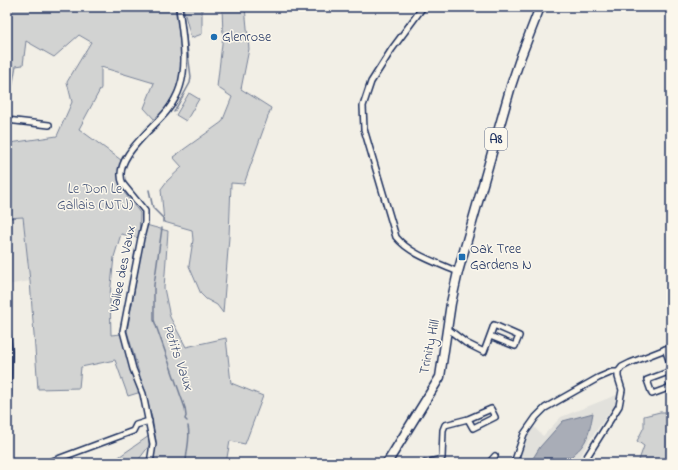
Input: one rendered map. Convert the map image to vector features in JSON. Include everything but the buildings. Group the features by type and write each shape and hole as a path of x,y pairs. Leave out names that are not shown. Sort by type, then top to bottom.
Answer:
{"main road":[{"name":"A8","path":"458,272 511,86 540,7"},
{"name":"Trinity Hill","path":"388,463 440,377 451,303 458,272"}],"street":[{"name":"Vallee des Vaux","path":"150,463 153,444 143,394 133,369 123,331 145,222 145,211 121,180 122,171 127,156 148,130 168,111 180,87 184,65 179,7"},
{"path":"423,7 392,49 371,82 363,106 364,129 396,237 404,246 458,272"},
{"path":"7,120 49,125"},
{"path":"448,329 466,343 484,352 494,325 519,336 516,346 490,336"},
{"path":"7,330 9,351 7,394"},
{"path":"583,463 619,406 622,390 618,372 622,367 630,362 671,347"},
{"path":"665,349 671,366"},
{"path":"514,463 524,434 536,416 544,408 598,378 612,372 618,372"},
{"path":"670,373 647,380 652,394 671,387"},
{"path":"425,463 442,458 443,430 445,426 468,419 491,409 495,417 472,428 468,419"},
{"path":"47,463 127,433 133,430 136,425 148,421"},
{"path":"489,463 495,456"}],"shaded area":[{"path":"23,217 30,281 7,285 7,218"},
{"path":"619,394 618,400 589,441 577,463 516,463 522,444 533,426 543,436 561,417"},
{"path":"593,413 586,439 580,448 570,458 568,463 530,463 540,447 563,421"}],"green space":[{"name":"Le Don Le Gallais (NTJ)","path":"7,7 175,7 181,67 180,77 175,91 165,108 155,120 144,108 154,83 101,67 101,88 79,129 121,160 118,175 120,187 140,213 139,238 121,234 114,257 110,295 111,335 121,334 127,357 141,392 128,396 115,360 81,367 79,388 38,389 30,281 23,217 7,218 7,161 10,143 57,136 72,102 67,82 91,42 79,35 54,57 26,41 23,65 16,66 7,118"},
{"path":"183,7 202,7 202,34 191,38"},
{"path":"222,7 245,7 249,49 241,89 271,108 244,184 231,183 229,237 223,313 217,305 206,299 201,294 189,266 193,240 192,230 164,222 161,189 182,167 173,157 222,122 232,97 217,87 223,35"},
{"path":"189,93 199,99 186,121 176,115"},
{"path":"146,225 168,231 164,288 170,317 186,347 226,338 231,383 263,396 245,444 230,441 226,463 153,463 156,441 152,418 127,331"},
{"path":"660,412 671,412 671,463 638,463 644,446 637,441 644,427 644,416"},
{"path":"149,436 149,446 136,463 110,463"}],"waterway":[{"name":"Petits Vaux","path":"174,112 190,83 191,77 182,7"},
{"name":"Petits Vaux","path":"149,190 153,208 163,218 163,222"},
{"name":"Petits Vaux","path":"162,228 154,285 154,320 185,408 185,419 187,421"},
{"name":"Petits Vaux","path":"186,463 189,435 188,426"}],"place":[{"name":"Glenrose","path":"214,37"},
{"name":"Oak Tree Gardens N","path":"462,257"}]}
